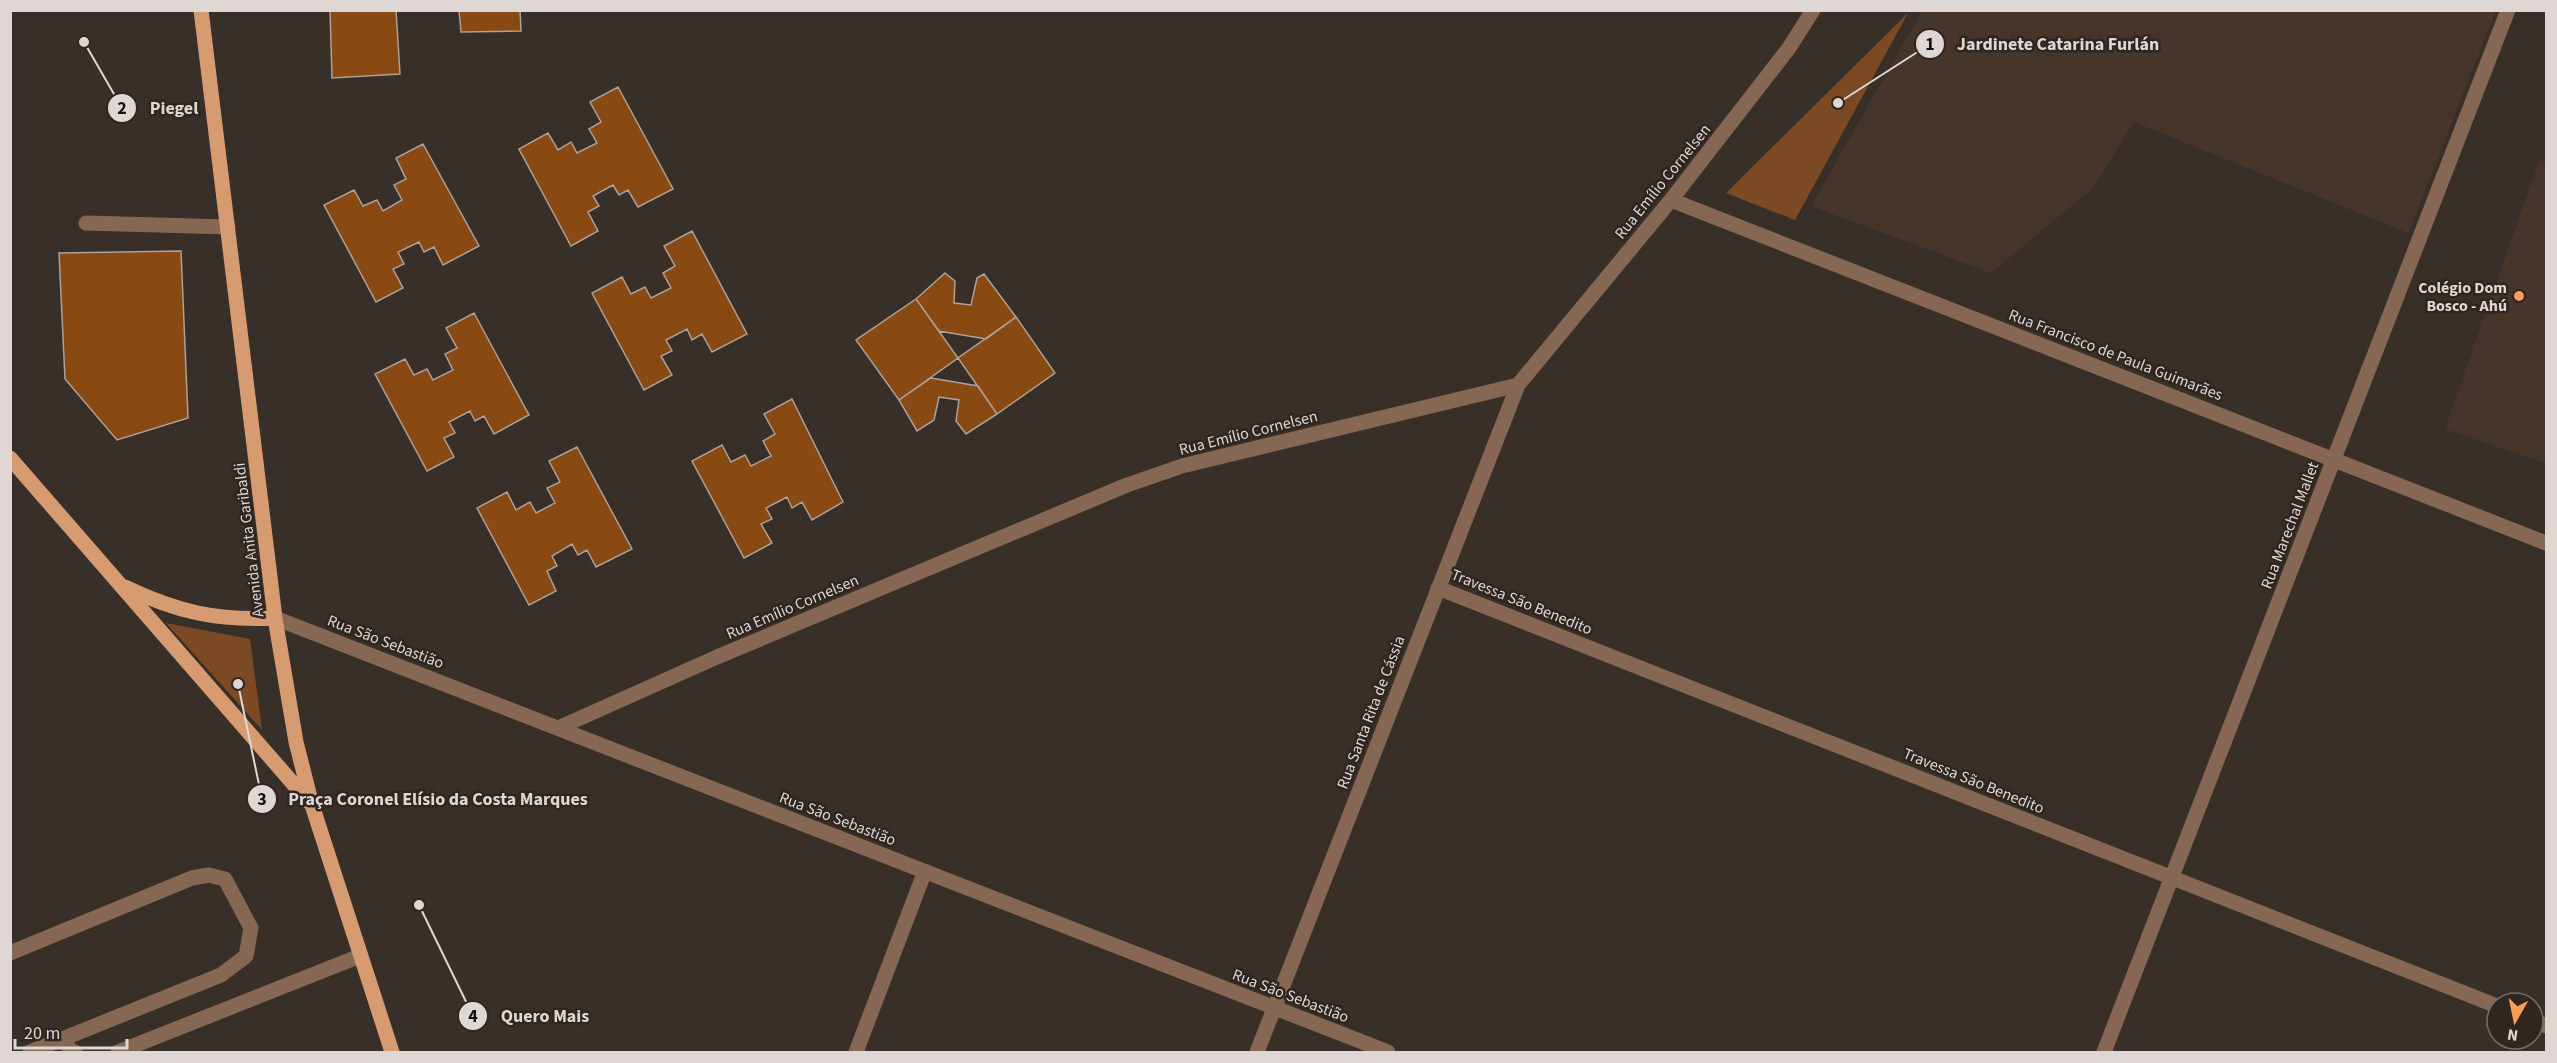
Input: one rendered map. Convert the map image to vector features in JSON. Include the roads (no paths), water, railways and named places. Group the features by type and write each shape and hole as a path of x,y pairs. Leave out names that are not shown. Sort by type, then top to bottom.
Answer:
{"main road":[{"name":"Avenida Anita Garibaldi","path":"201,10 275,618 296,742 312,805 392,1053"},
{"path":"10,458 312,805"},
{"path":"118,583 157,602 210,617 241,620 275,618"}],"street":[{"name":"Rua Emílio Cornelsen","path":"558,728 717,657 1127,484 1182,466 1518,385 1671,200 1789,48 1813,10"},
{"name":"Rua Marechal Mallet","path":"2104,1053 2508,10"},
{"name":"Rua Francisco de Paula Guimarães","path":"1671,200 2547,543"},
{"path":"86,223 228,227"},
{"name":"Rua Santa Rita de Cássia","path":"1257,1053 1518,385"},
{"name":"Travessa São Benedito","path":"1438,588 2485,1001"},
{"name":"Rua São Sebastião","path":"275,618 1388,1053"},
{"path":"856,1053 925,872"},
{"path":"10,953 192,878 209,875 225,879 251,928 246,956 222,975 30,1053"},
{"path":"118,1053 360,956"},
{"path":"64,1039 70,1050 75,1053"}],"place":[{"name":"Piegel","path":"84,42"},
{"name":"Jardinete Catarina Furlán","path":"1838,103"},
{"name":"Colégio Dom Bosco - Ahú","path":"2519,296"},
{"name":"Praça Coronel Elísio da Costa Marques","path":"238,684"},
{"name":"Quero Mais","path":"419,905"}]}
